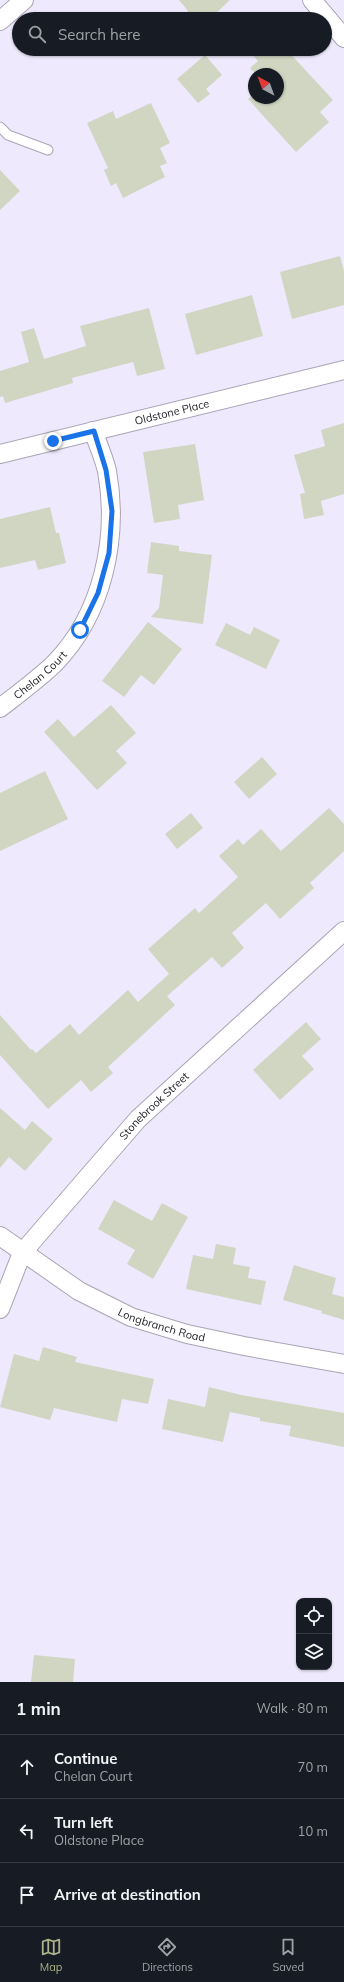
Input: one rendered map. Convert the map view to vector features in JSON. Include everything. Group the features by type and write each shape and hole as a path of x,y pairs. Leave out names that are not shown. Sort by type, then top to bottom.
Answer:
{"street":[{"path":"3,11 24,0"},
{"path":"312,0 322,12"},
{"path":"332,24 344,38"},
{"name":"Oldstone Place","path":"0,454 344,370"},
{"name":"Chelan Court","path":"0,708 54,663 80,630 98,593 109,553 112,511 106,470 94,431"},
{"name":"Stonebrook Street","path":"0,1309 22,1253 138,1119 344,931"},
{"name":"Longbranch Road","path":"0,1236 22,1253 79,1291 131,1317 187,1334 344,1364"}],"lane":[{"path":"0,127 8,135 48,150"}],"building":[{"path":"179,0 230,0 217,12 187,12 188,11"},
{"path":"204,56 206,56 222,75 206,89 210,94 198,103 177,79"},
{"path":"253,56 292,56 333,100 320,112 329,122 296,152 253,104 284,104 284,68 250,68 258,61"},
{"path":"151,103 170,143 160,148 167,163 160,166 165,177 123,198 116,183 111,186 104,170 108,168 87,123 113,111 116,119"},
{"path":"0,170 20,191 0,210"},
{"path":"340,256 344,271 344,305 292,319 280,272"},
{"path":"252,295 263,336 196,355 185,314"},
{"path":"149,308 165,369 137,376 133,362 72,378 73,383 5,403 3,396 0,397 0,371 29,362 21,332 34,328 44,359 86,346 80,326"},
{"path":"344,423 344,494 321,501 324,515 304,519 300,494 305,493 294,455 325,446 321,430"},
{"path":"195,444 204,500 178,505 180,519 154,523 143,452"},
{"path":"50,507 56,533 59,533 66,563 38,570 35,560 0,568 0,519"},
{"path":"151,542 179,546 179,551 212,555 203,624 151,617 159,608 163,575 147,573"},
{"path":"148,622 182,649 154,685 141,675 124,697 102,681"},
{"path":"226,623 250,635 254,627 280,640 266,669 215,645"},
{"path":"111,705 136,733 116,751 127,763 97,790 44,732 58,719 74,737"},
{"path":"262,757 277,774 249,799 234,782"},
{"path":"45,771 68,819 0,851 0,793"},
{"path":"329,808 344,824 344,851 310,883 314,888 280,919 266,903 232,933 244,948 222,968 212,957 167,996 175,1005 108,1067 113,1073 91,1092 81,1080 48,1109 0,1055 0,1015 31,1050 32,1049 36,1053 70,1024 79,1035 128,990 138,1002 169,974 148,949 195,908 199,913 238,877 219,856 238,839 243,845 261,829 281,851"},
{"path":"191,813 203,828 177,849 165,834"},
{"path":"306,1022 321,1039 302,1056 314,1069 280,1100 253,1070"},
{"path":"0,1108 25,1130 32,1121 53,1139 25,1171 9,1157 0,1168"},
{"path":"114,1200 152,1221 162,1203 188,1217 153,1279 127,1264 135,1250 98,1229"},
{"path":"216,1244 236,1248 233,1264 250,1267 248,1278 266,1281 261,1305 186,1289 193,1255 213,1259"},
{"path":"294,1265 336,1278 332,1294 344,1297 344,1320 321,1313 322,1311 283,1300"},
{"path":"43,1347 77,1357 75,1362 154,1379 148,1404 122,1399 117,1422 54,1408 50,1420 0,1407 14,1354 39,1361"},
{"path":"209,1387 241,1395 344,1413 344,1447 289,1436 291,1426 260,1421 260,1418 230,1412 223,1442 162,1429 168,1399 205,1407"},
{"path":"34,1655 75,1659 73,1682 31,1682"}],"route":[{"path":"53,441 94,431 106,470 112,511 109,553 98,593 80,630"}]}
